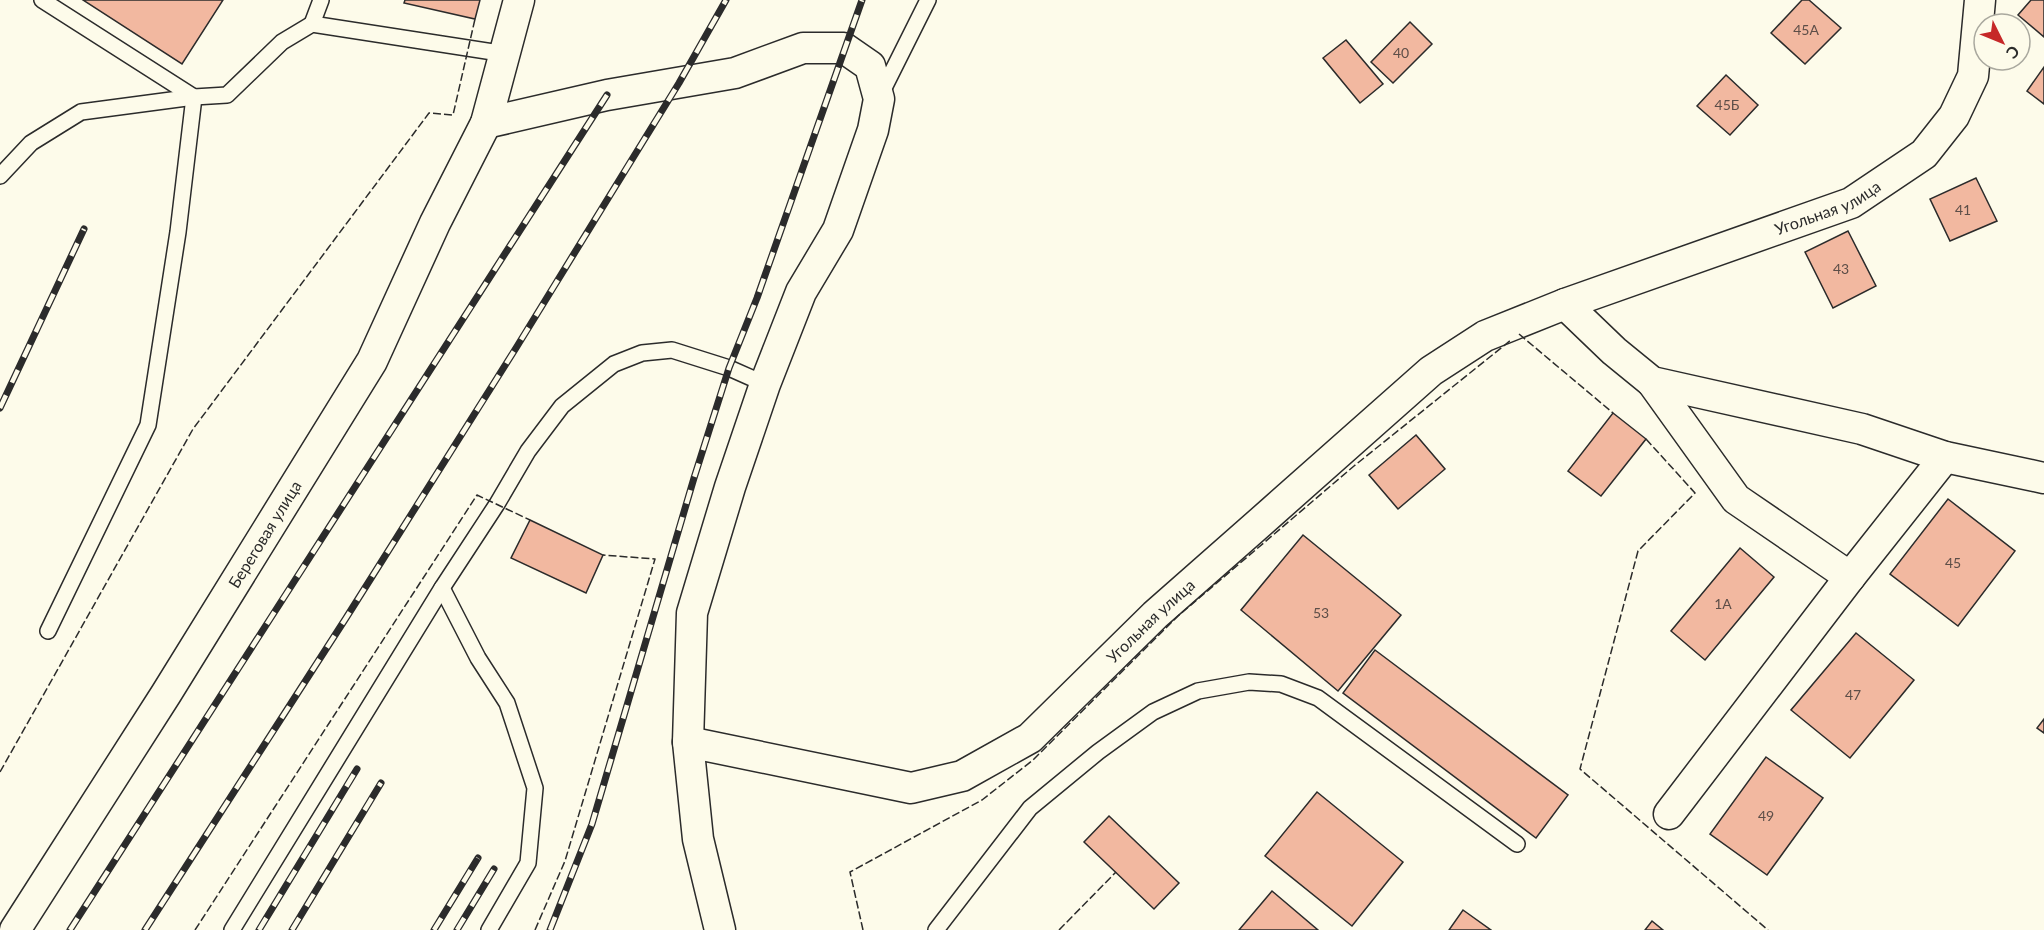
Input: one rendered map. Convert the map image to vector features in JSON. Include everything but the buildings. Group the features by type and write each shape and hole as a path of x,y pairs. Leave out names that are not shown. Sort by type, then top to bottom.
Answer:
{"street":[{"name":"Береговая улица","path":"15,930 172,684 372,361 435,223 486,123 519,0"},
{"name":"Угольная улица","path":"688,742 911,788 962,776 1030,738 1155,615 1431,371 1485,336 1565,304 1851,203 1924,154 1954,116 1973,76 1980,0"},
{"path":"486,123 607,95 735,74 803,48 844,48 870,66 879,99 873,130 837,230 801,292 765,384 730,487 692,613 688,742 698,839 720,930"},
{"path":"1565,304 1614,351 1652,382 1736,499 1850,576"},
{"path":"1652,382 1862,429 1945,457 2029,477 2044,478"},
{"path":"1669,814 1850,576 1945,457"}],"lane":[{"path":"42,0 194,97"},
{"path":"0,176 31,143 81,112 194,97 227,95 282,42 312,24 321,0"},
{"path":"879,99 928,0"},
{"path":"312,24 506,54"},
{"path":"48,631 148,425 178,232 194,97"},
{"path":"232,930 528,451 562,406 614,364 642,353 672,350 729,368 765,384"},
{"path":"442,588 478,658 507,703 535,788 528,863 489,930"},
{"path":"936,930 1030,808 1098,752 1153,712 1198,691 1249,682 1281,684 1318,698 1517,844"}],"railway":[{"path":"145,930 516,348 679,83 726,0"},
{"path":"550,930 592,824 694,478 729,368 757,298 862,0"},
{"path":"70,930 607,95"},
{"path":"0,408 84,229"},
{"path":"259,930 357,769"},
{"path":"292,930 381,783"},
{"path":"434,930 478,858"},
{"path":"457,930 494,869"}],"fence":[{"path":"0,772 193,429 429,113 453,115 475,19"},
{"path":"1519,334 1613,413"},
{"path":"863,930 850,872 982,800 1033,760 1178,616 1354,466 1511,340"},
{"path":"1646,439 1695,493 1638,551 1580,769 1768,930"},
{"path":"195,930 477,495 530,520"},
{"path":"535,930 565,861 655,559 603,555"},
{"path":"1059,930 1116,872"}]}
